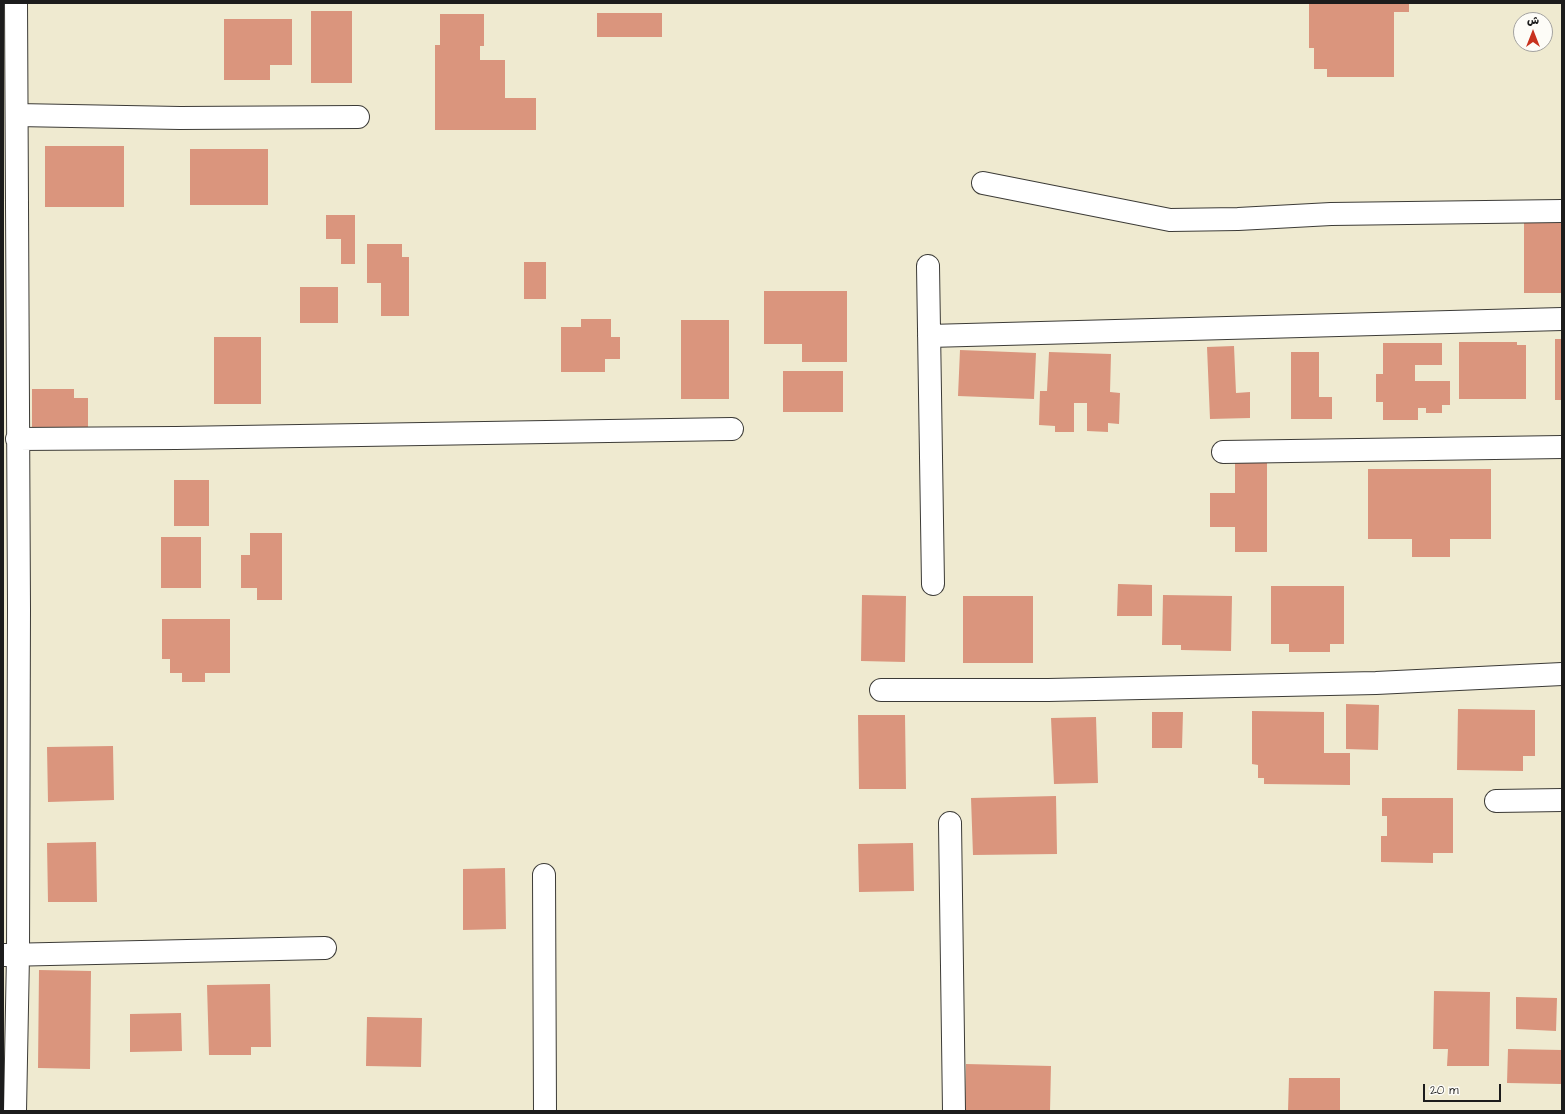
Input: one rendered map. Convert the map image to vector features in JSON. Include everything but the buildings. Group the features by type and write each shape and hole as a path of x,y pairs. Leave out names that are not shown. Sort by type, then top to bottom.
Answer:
{"street":[{"path":"15,1111 10,955 17,729 11,609 17,439 17,115 10,61 16,3"},
{"path":"17,115 180,118 358,117"},
{"path":"983,183 1170,220 1238,219 1331,214 1562,211"},
{"path":"928,266 933,584"},
{"path":"929,336 1562,319"},
{"path":"17,439 176,438 732,429"},
{"path":"1223,452 1562,447"},
{"path":"882,690 1048,690 1352,683 1562,674"},
{"path":"1496,801 1562,800"},
{"path":"950,823 954,1111"},
{"path":"544,875 545,1111"},
{"path":"10,955 325,948"}]}
